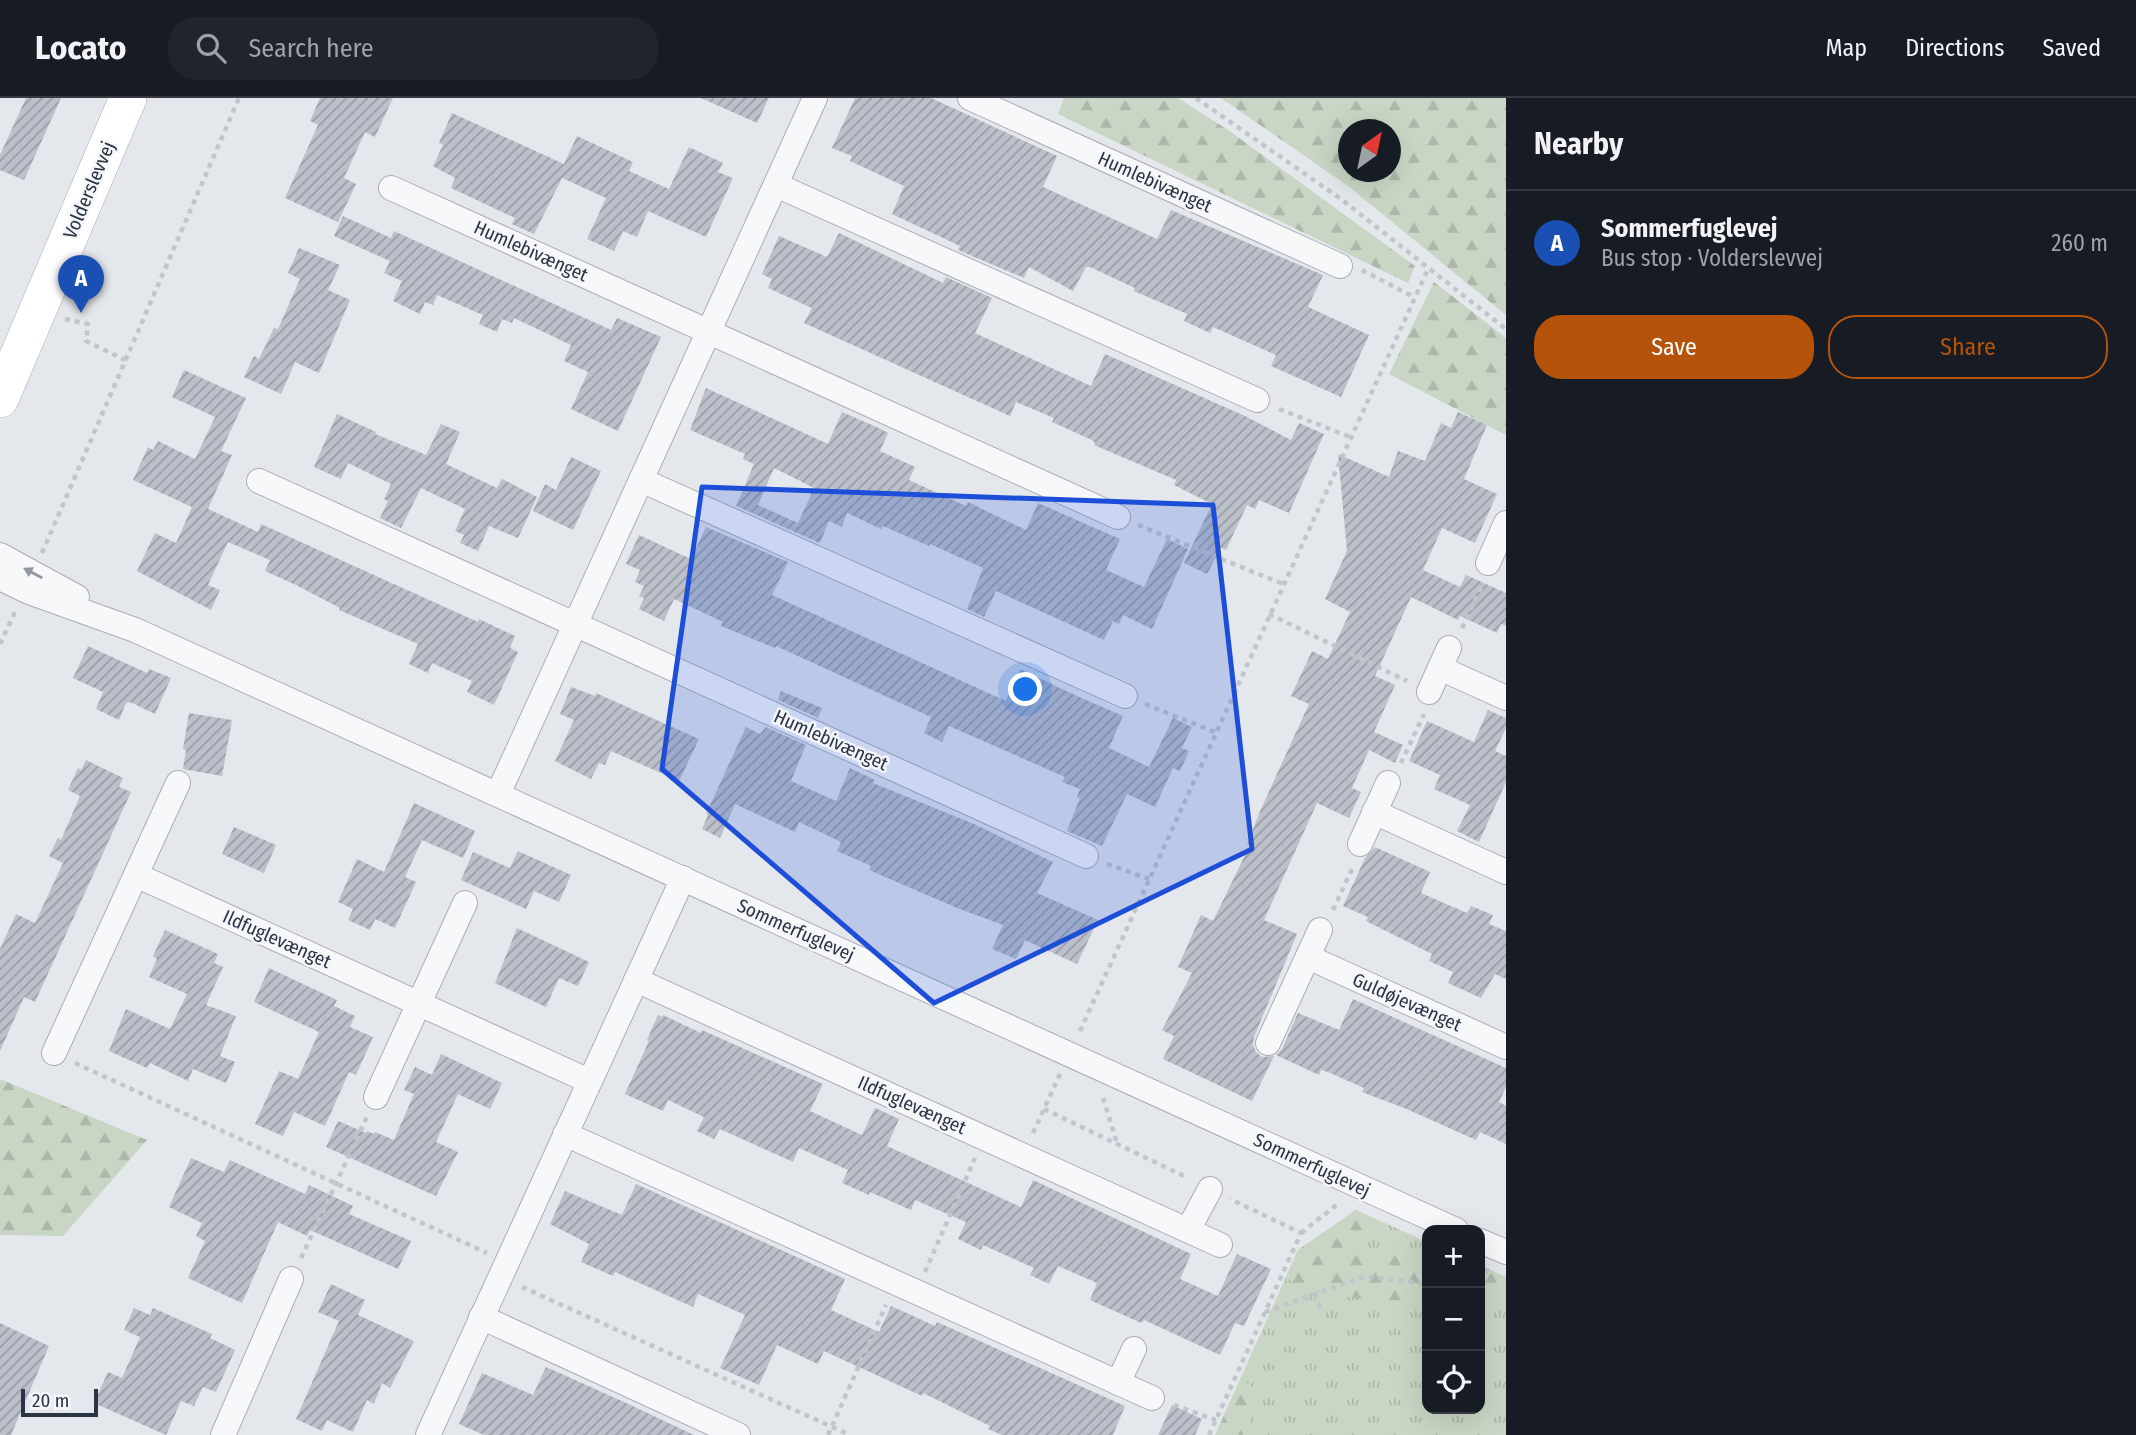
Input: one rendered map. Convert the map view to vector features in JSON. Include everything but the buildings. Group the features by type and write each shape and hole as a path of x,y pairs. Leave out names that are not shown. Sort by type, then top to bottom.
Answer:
{"street":[{"name":"Volderslevvej","path":"0,399 128,98"},
{"path":"498,794 815,98"},
{"name":"Humlebivænget","path":"970,98 1340,266"},
{"path":"776,185 1256,400"},
{"name":"Humlebivænget","path":"391,188 1118,517"},
{"path":"641,480 1125,696"},
{"name":"Humlebivænget","path":"258,481 1086,856"},
{"path":"1488,563 1506,523"},
{"name":"Sommerfuglevej","path":"0,555 30,581 135,631 1445,1225"},
{"name":"Sommerfuglevej","path":"0,578 30,581"},
{"path":"1429,692 1444,658 1506,698"},
{"path":"54,1053 177,783"},
{"path":"1360,844 1388,783"},
{"path":"1374,812 1506,872"},
{"name":"Ildfuglevænget","path":"136,875 589,1081"},
{"path":"428,1435 682,878"},
{"path":"376,1097 465,903"},
{"path":"1269,1043 1320,930"},
{"name":"Guldøjevænget","path":"1308,957 1506,1047"},
{"name":"Ildfuglevænget","path":"636,980 1220,1245"},
{"path":"565,1134 1152,1398"},
{"path":"1188,1230 1210,1189"},
{"path":"223,1435 291,1279"},
{"path":"481,1317 738,1435"},
{"path":"1118,1383 1134,1349"}],"path":[{"path":"0,644 30,581 239,98"},
{"path":"1196,98 1340,199 1506,329"},
{"path":"1340,266 1360,269 1414,297"},
{"path":"1044,1109 1429,267"},
{"path":"37,311 88,324 86,341 125,360"},
{"path":"1256,400 1350,437"},
{"path":"1118,517 1283,584"},
{"path":"1444,658 1455,644 1488,573 1488,563"},
{"path":"1269,614 1429,692 1430,700 1393,781 1388,783"},
{"path":"1125,696 1215,732"},
{"path":"1320,930 1326,927 1361,848 1360,844"},
{"path":"1086,856 1149,878"},
{"path":"54,1053 337,1184 503,1269 850,1435"},
{"path":"1093,1064 1117,1144"},
{"path":"291,1279 376,1097"},
{"path":"828,1435 983,1137"},
{"path":"1301,1233 1360,1187"},
{"path":"1265,1312 1366,1276 1422,1283"},
{"path":"1315,1294 1320,1308"},
{"path":"1152,1398 1216,1420"}],"highlighted area":[{"path":"702,487 1213,505 1252,849 934,1003 662,769"}],"green space":[{"path":"1064,98 1178,98 1228,130 1415,266 1408,283 1058,114"},
{"path":"1221,98 1506,98 1506,315 1342,182 1401,182 1401,119 1338,119 1338,179"},
{"path":"1434,282 1506,338 1506,435 1389,374"},
{"path":"0,1079 147,1140 63,1236 0,1235"},
{"path":"1356,1210 1422,1240 1422,1414 1485,1414 1485,1267 1506,1277 1506,1435 1215,1435 1298,1250"},
{"path":"1356,1210 1367,1216 1365,1245 1382,1251 1398,1250 1422,1264 1422,1309 1295,1288 1287,1275 1298,1250"},
{"path":"1493,1272 1506,1277 1506,1299 1490,1301 1485,1298 1487,1276"},
{"path":"1239,1382 1250,1384 1254,1392 1256,1405 1253,1416 1243,1435 1215,1435"}],"place":[{"name":"Sommerfuglevej","path":"81,313"}]}
